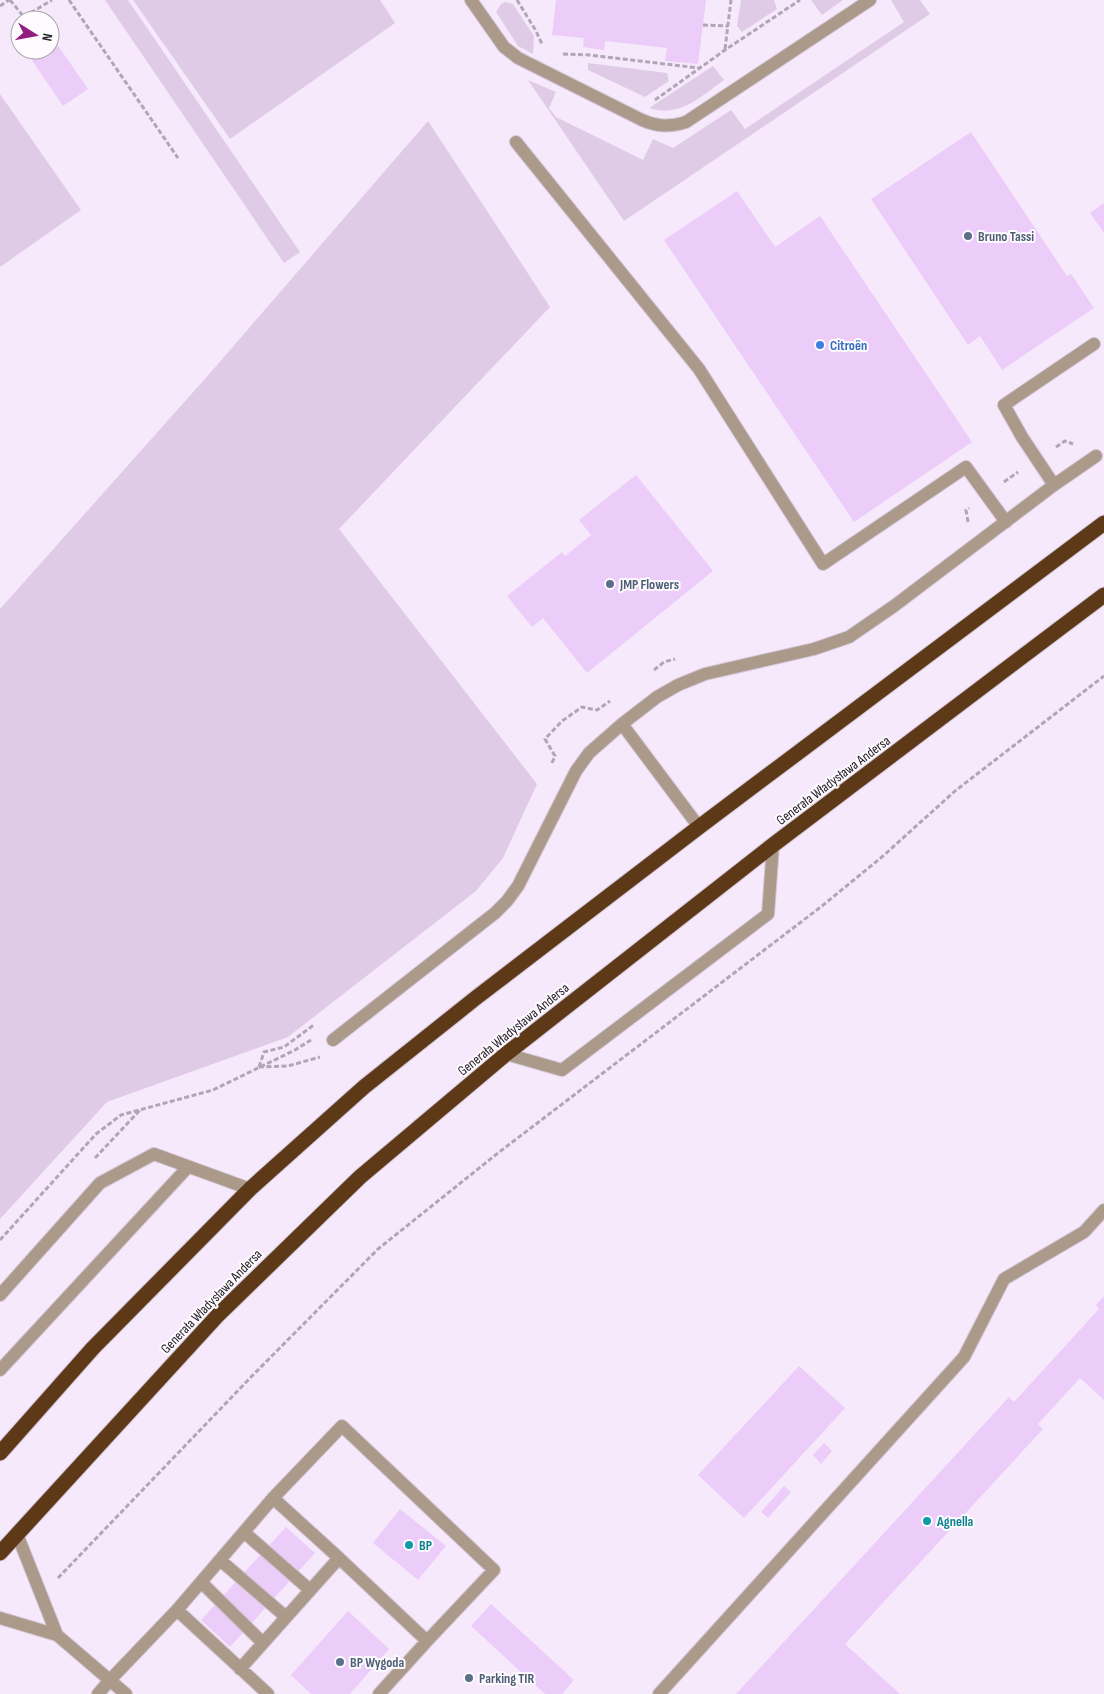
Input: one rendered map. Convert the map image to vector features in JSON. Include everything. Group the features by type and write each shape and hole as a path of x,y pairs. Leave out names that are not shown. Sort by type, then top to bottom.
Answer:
{"highway":[{"path":"0,1452 93,1348 250,1189 364,1087 485,990 1104,523"},
{"name":"Generała Władysława Andersa","path":"0,1553 218,1315 360,1177 506,1054 773,845 1104,595"}],"street":[{"path":"474,1 504,47 518,58 655,126 671,126 686,122 870,0"},
{"path":"516,142 699,369 824,564 966,467 1006,522"},
{"path":"1054,485 1004,405 1094,344"},
{"path":"333,1040 495,913 507,900 525,872 576,770 589,753 656,697 678,685 706,674 814,650 849,637 894,606 1054,485 1096,456"},
{"path":"622,724 699,827"},
{"path":"506,1054 562,1070 768,914 773,845"},
{"path":"0,1295 100,1183 154,1154 250,1189"},
{"path":"0,1370 188,1166"},
{"path":"659,1694 964,1357 1004,1279 1084,1232 1104,1210"},
{"path":"98,1694 177,1610 273,1498 342,1426 494,1570 427,1641 382,1693"},
{"path":"273,1498 427,1641"},
{"path":"244,1533 310,1590"},
{"path":"17,1534 57,1634"},
{"path":"240,1669 339,1558"},
{"path":"220,1560 286,1617"},
{"path":"201,1582 263,1643"},
{"path":"177,1610 268,1694"},
{"path":"0,1618 57,1634 126,1694"}],"path":[{"path":"0,6 9,0 24,17 52,0"},
{"path":"69,0 178,158"},
{"path":"517,0 543,46"},
{"path":"725,50 731,0"},
{"path":"651,103 725,50 800,0"},
{"path":"703,25 728,26"},
{"path":"554,54 589,55 700,68"},
{"path":"965,529 968,523 966,510 986,494 1065,441 1077,444"},
{"path":"652,671 664,662 681,658"},
{"path":"55,1581 252,1376 378,1249 506,1147 822,906 883,856 955,792 1104,676"},
{"path":"551,765 555,756 545,739 562,721 582,707 597,710 612,700"},
{"path":"260,1067 264,1052 284,1047 318,1022"},
{"path":"0,1240 96,1134 120,1115 213,1090 260,1067 295,1050 317,1037 333,1040 320,1057 288,1066 260,1067"}],"shaded area":[{"path":"105,0 128,0 300,252 284,263"},
{"path":"133,0 380,0 395,23 230,139"},
{"path":"741,0 774,0 777,9 742,32 737,26"},
{"path":"811,0 843,0 822,15"},
{"path":"891,0 920,0 930,14 624,221 528,80 556,92 549,108 556,117 643,160 653,139 673,148 731,110 745,129 904,22"},
{"path":"505,2 513,4 534,36 533,54 518,46 496,12 501,4"},
{"path":"588,63 667,73 669,81 645,97 588,70"},
{"path":"713,66 724,80 698,99 680,108 670,110 649,108"},
{"path":"0,94 81,210 0,267"},
{"path":"428,121 550,307 339,529 537,784 503,858 476,891 288,1037 107,1102 0,1219 0,609 211,372"}],"building":[{"path":"556,0 706,0 698,64 665,61 667,48 605,41 604,50 583,47 584,38 552,35"},
{"path":"60,48 88,89 63,106 32,60 60,60"},
{"name":"Bruno Tassi","path":"971,132 1067,276 1071,274 1094,308 1002,370 980,336 968,345 871,199"},
{"name":"Citroën","path":"737,191 775,247 820,216 972,442 854,522 664,240"},
{"path":"1104,203 1104,233 1090,213"},
{"name":"JMP Flowers","path":"636,475 713,571 587,673 543,618 532,627 507,596 562,552 565,556 591,535 579,520"},
{"name":"Agnella","path":"1104,1296 1104,1400 1080,1378 1038,1424 1043,1429 845,1644 900,1694 736,1694 1009,1397 1014,1402 1099,1309 1096,1305"},
{"path":"799,1366 845,1408 744,1518 698,1475"},
{"path":"824,1443 832,1451 821,1464 813,1455"},
{"path":"784,1486 791,1492 768,1518 761,1512"},
{"name":"BP","path":"400,1509 446,1546 418,1580 373,1543"},
{"path":"286,1527 315,1553 230,1647 201,1620"},
{"path":"491,1604 574,1680 562,1694 545,1694 471,1626"},
{"name":"BP Wygoda","path":"348,1611 389,1649 350,1694 311,1694 291,1675"}],"place":[{"name":"Bruno Tassi","path":"968,236"},
{"name":"Citroën","path":"820,345"},
{"name":"JMP Flowers","path":"610,584"},
{"name":"Agnella","path":"927,1521"},
{"name":"BP","path":"409,1545"},
{"name":"BP Wygoda","path":"340,1662"},
{"name":"Parking TIR","path":"469,1678"}]}
